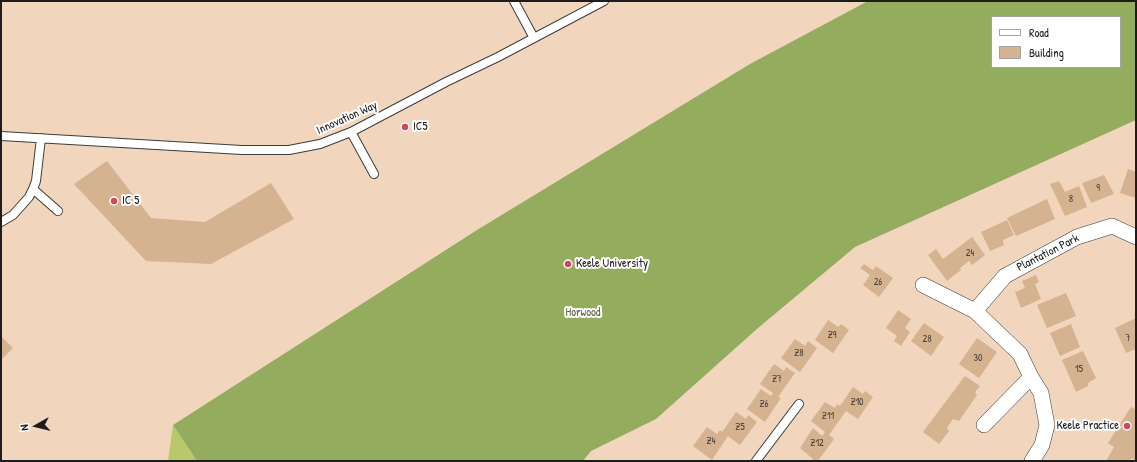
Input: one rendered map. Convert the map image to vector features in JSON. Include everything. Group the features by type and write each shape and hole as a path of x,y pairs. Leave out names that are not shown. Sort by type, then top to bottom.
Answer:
{"street":[{"name":"Plantation Park","path":"975,311 1005,276 1077,237 1112,226 1136,237"},
{"path":"923,285 975,311 1020,354 1040,393 1047,425 1042,445 1032,461"},
{"path":"984,424 1031,377"}],"lane":[{"path":"514,1 534,38"},
{"name":"Innovation Way","path":"1,136 242,150 289,150 320,144 351,132 604,1"},
{"path":"351,132 374,174"},
{"path":"1,222 13,215 29,197 33,190 36,181 41,138"},
{"path":"33,190 58,211"},
{"path":"756,461 799,404"}],"shaded area":[{"name":"Keele University","path":"1,1 1136,1 1136,461 1,461"}],"green space":[{"name":"Horwood","path":"868,1 1136,1 1136,120 855,247 758,328 656,419 591,451 583,461 197,461 173,425 477,230 750,64"},
{"path":"173,425 197,461 168,461"}],"building":[{"name":"IC 5","path":"107,161 151,218 205,222 271,183 294,219 211,264 146,261 74,184"},
{"path":"1128,169 1136,172 1136,198 1120,193"},
{"path":"1104,175 1114,194 1091,203 1082,183"},
{"path":"1059,181 1065,192 1079,186 1087,207 1065,216 1050,184"},
{"path":"1047,199 1055,219 1016,236 1007,218"},
{"path":"1007,220 1014,235 1003,240 1004,245 990,251 981,232"},
{"path":"972,237 985,255 972,265 969,261 960,268 961,270 947,281 928,255 936,249 943,259"},
{"path":"864,264 873,270 876,266 893,278 879,297 863,285 870,275 860,268"},
{"path":"1036,275 1039,282 1035,284 1041,299 1021,308 1015,292 1025,288 1022,281"},
{"path":"1066,293 1076,316 1047,328 1037,305"},
{"path":"898,310 911,319 905,328 910,332 901,346 894,341 897,336 886,328"},
{"path":"1136,318 1136,349 1126,353 1115,328"},
{"path":"828,320 838,327 841,324 849,330 833,353 815,340"},
{"path":"924,323 944,337 931,356 911,341"},
{"path":"1071,324 1080,347 1060,356 1050,333"},
{"path":"1,336 13,348 1,360"},
{"path":"977,338 997,352 979,378 959,364"},
{"path":"795,339 805,346 808,341 817,348 800,372 781,358"},
{"path":"1083,351 1096,378 1088,383 1088,386 1076,392 1062,360"},
{"path":"774,364 784,371 786,367 795,373 778,397 781,398 765,422 747,409 761,389 771,396 773,393 760,384"},
{"path":"965,376 980,386 975,392 977,395 959,421 953,419 947,428 949,431 939,444 923,432"},
{"path":"853,387 863,394 865,391 873,397 858,419 846,411 829,435 834,439 818,461 811,461 813,459 800,448 813,428 822,436 825,432 811,421 825,402 835,408 837,404 840,406"},
{"name":"Keele Practice","path":"1131,407 1136,410 1136,461 1132,458 1130,461 1106,461 1114,447 1108,443"},
{"path":"736,412 746,419 748,415 757,422 740,445 728,436 712,460 693,446 707,427 717,434 720,430 722,432"}],"place":[{"name":"IC5","path":"405,127"},
{"name":"IC 5","path":"114,201"},
{"name":"Keele University","path":"568,264"},
{"name":"Keele Practice","path":"1127,426"}]}
